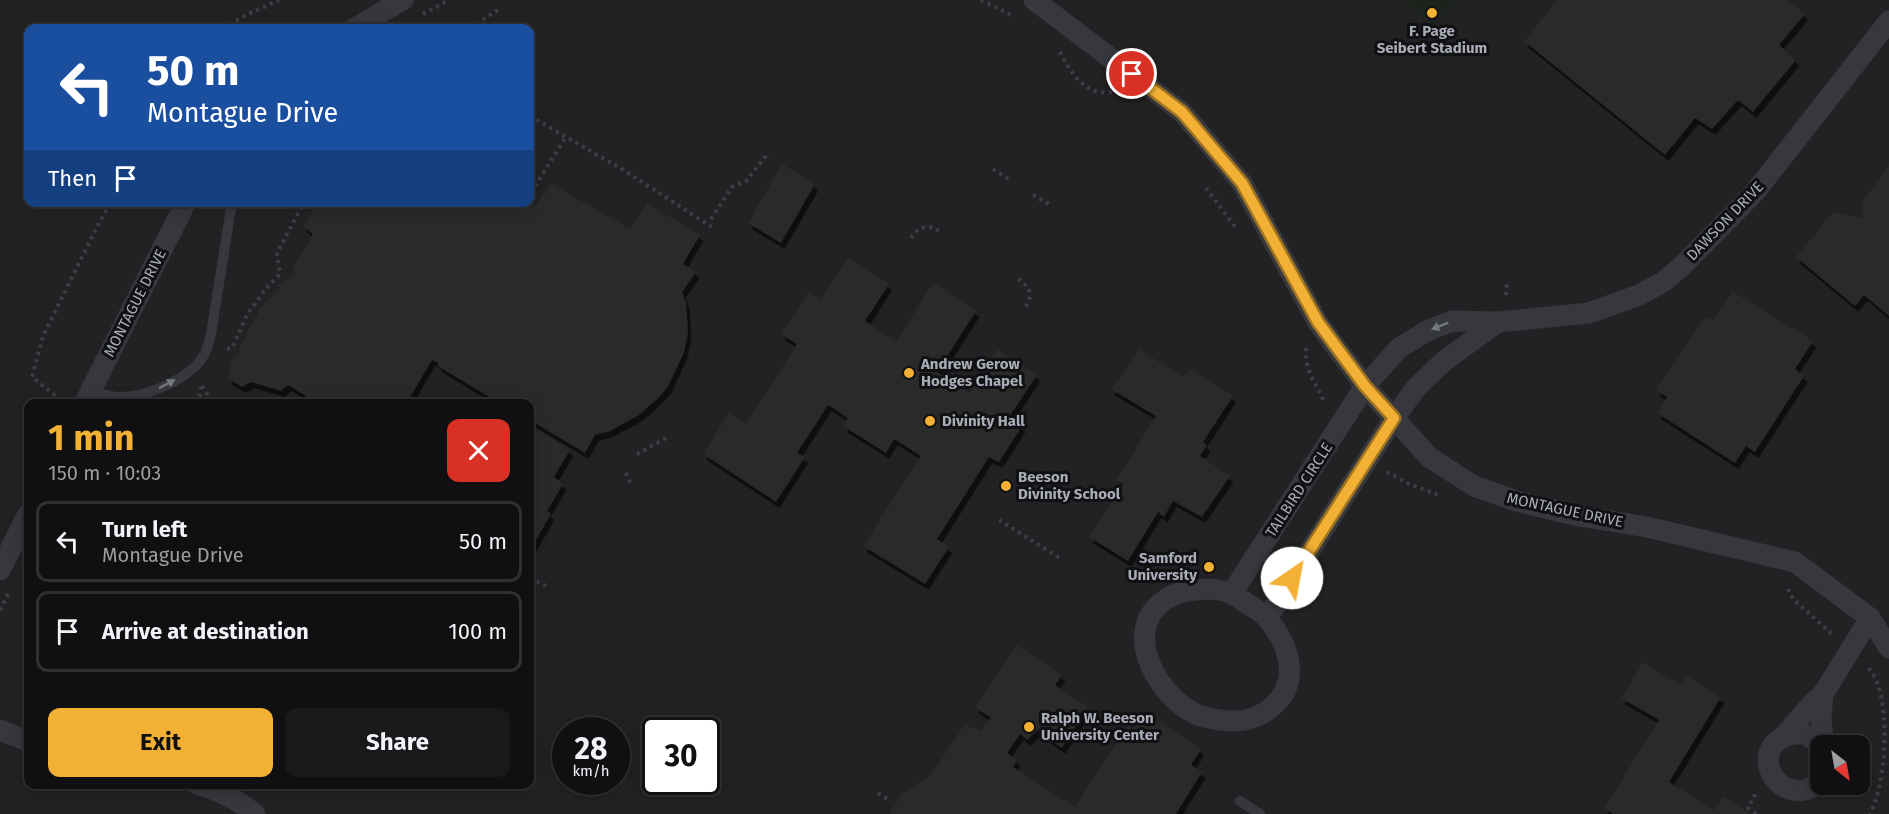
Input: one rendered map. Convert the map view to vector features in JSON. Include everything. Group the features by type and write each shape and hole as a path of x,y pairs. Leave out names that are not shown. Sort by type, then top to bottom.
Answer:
{"street":[{"path":"362,24 403,0"},
{"name":"MONTAGUE DRIVE","path":"1034,0 1182,112 1242,183 1318,322 1365,386 1429,457 1474,486 1516,501 1579,516 1647,527 1796,562 1870,618 1889,648"},
{"name":"DAWSON DRIVE","path":"1365,386 1399,348 1427,331 1452,321 1498,322 1589,313 1639,295 1663,282 1682,266 1755,192 1889,21"},
{"name":"MONTAGUE DRIVE","path":"87,398 183,207"},
{"path":"1267,618 1394,418 1416,388 1444,361 1498,322"},
{"name":"TAILBIRD CIRCLE","path":"1232,593 1365,386"},
{"path":"0,570 24,522"},
{"path":"1207,589 1232,593 1267,618 1289,659 1291,673 1280,700 1268,711 1252,718 1236,721 1197,715 1169,693 1151,665 1145,649 1143,634 1148,619 1166,600 1183,592 1207,589"},
{"path":"1782,738 1823,694 1870,618"},
{"path":"1822,735 1823,694"},
{"path":"0,730 24,739"},
{"path":"1810,736 1793,734 1782,738 1776,742 1768,759 1768,768 1777,785 1794,793 1810,790"},
{"path":"215,789 234,798 255,814"}],"lane":[{"path":"87,398 135,395 154,390 174,381 193,368 205,353 211,334 231,207"},
{"path":"1240,801 1260,814"}],"path":[{"path":"230,24 279,0"},
{"path":"476,24 501,8"},
{"path":"534,118 622,169 715,229"},
{"path":"535,186 566,137"},
{"path":"711,219 732,187 746,181 769,152"},
{"path":"993,170 1010,180"},
{"path":"1033,195 1049,204"},
{"path":"60,399 32,377 43,336 108,207"},
{"path":"221,350 232,348 247,315 264,291 280,274 277,253 301,207"},
{"path":"911,238 915,232 924,227 933,227 942,233"},
{"path":"1018,279 1029,288 1031,293 1025,308"},
{"path":"1506,295 1507,283"},
{"path":"202,386 211,399"},
{"path":"637,454 666,438"},
{"path":"626,473 632,487"},
{"path":"999,520 1060,558"},
{"path":"534,580 546,586"},
{"path":"878,793 891,801"},
{"path":"1756,814 1748,808 1757,793"}],"shaded area":[{"name":"Samford University","path":"0,0 1889,0 1889,814 0,814"},
{"name":"F. Page Seibert Stadium","path":"1402,0 1455,0 1435,26"}],"building":[{"path":"1557,0 1791,0 1789,1 1805,14 1779,45 1796,60 1753,112 1738,100 1712,129 1695,118 1665,155 1524,41"},
{"path":"782,164 815,184 781,243 748,223"},
{"path":"1889,166 1889,316 1864,295 1855,306 1796,257 1833,212 1864,219 1862,207 1866,196"},
{"path":"550,183 630,229 647,203 700,235 683,264 696,272 682,292 686,304 688,332 684,352 668,387 639,415 610,431 595,435 585,453 534,422 534,399 493,399 438,366 438,363 432,360 409,399 311,399 288,385 281,391 251,382 242,387 228,378 233,356 238,354 261,307 280,289 278,285 295,273 293,267 313,234 303,226 315,207 534,207 534,204 536,205"},
{"name":"Divinity Hall","path":"848,257 889,284 865,321 896,341 933,283 976,311 937,372 969,393 997,349 1037,375 1009,417 1022,426 999,462 989,457 937,539 949,547 925,584 863,546 921,456 894,439 886,453 843,426 848,418 828,405 797,453 805,457 776,502 703,454 729,413 746,423 797,344 781,334 808,292 820,300"},
{"path":"1732,291 1813,341 1795,369 1804,376 1755,452 1746,446 1735,463 1657,413 1667,397 1656,390 1706,316 1713,320"},
{"path":"1139,349 1183,377 1190,369 1233,396 1203,442 1207,445 1200,456 1230,476 1202,517 1173,501 1164,517 1158,512 1128,561 1089,537 1123,484 1116,480 1156,416 1111,389"},
{"path":"535,428 570,450 554,477 563,484 547,511 551,514 534,543"},
{"name":"Ralph W. Beeson University Center","path":"1016,645 1062,675 1055,685 1088,707 1062,748 1037,730 1027,740 1020,734 1007,753 1017,760 1013,767 1075,807 1127,726 1133,729 1144,712 1201,749 1191,765 1202,772 1176,814 890,814 904,792 931,775 965,724 980,732 991,718 975,707"},
{"path":"1643,662 1681,685 1687,676 1721,697 1669,782 1714,810 1723,796 1751,814 1613,814 1604,808 1659,720 1621,698"}],"place":[{"name":"F. Page Seibert Stadium","path":"1432,13"},
{"name":"Andrew Gerow Hodges Chapel","path":"909,373"},
{"name":"Divinity Hall","path":"930,421"},
{"name":"Beeson Divinity School","path":"1006,486"},
{"name":"Samford University","path":"1209,567"},
{"name":"Ralph W. Beeson University Center","path":"1029,727"}],"route":[{"path":"1132,74 1182,112 1242,183 1318,322 1365,386 1394,418 1292,578"}]}
